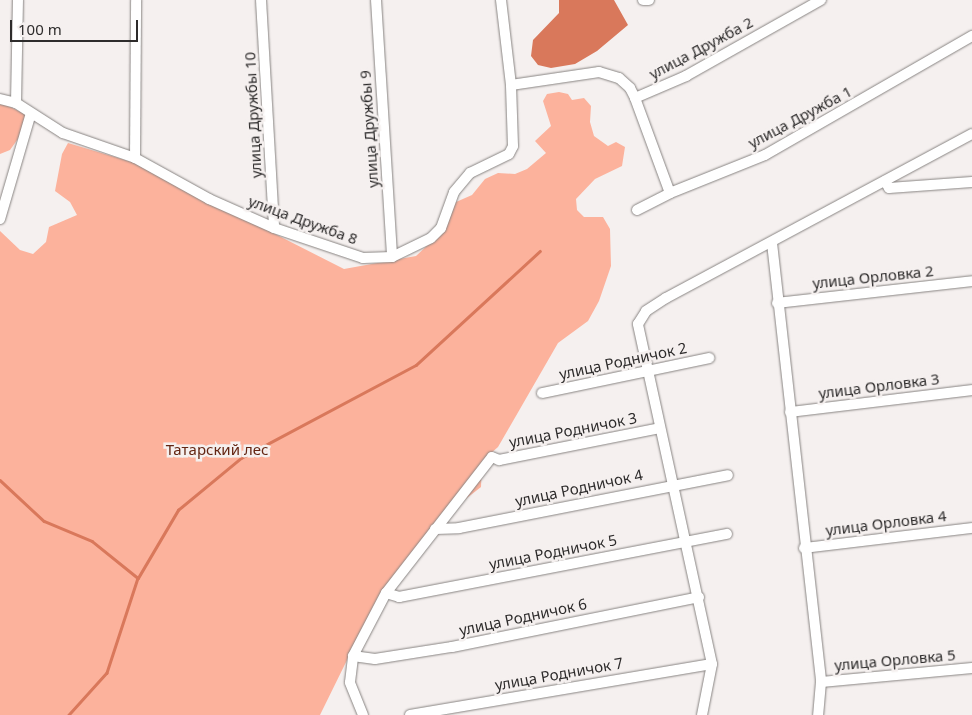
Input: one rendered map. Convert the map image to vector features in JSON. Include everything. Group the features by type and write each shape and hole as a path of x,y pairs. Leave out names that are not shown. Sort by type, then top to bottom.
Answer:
{"street":[{"path":"16,103 18,0"},
{"path":"135,158 136,0"},
{"name":"улица Дружбы 10","path":"261,0 274,228"},
{"name":"улица Дружбы 9","path":"376,0 392,257"},
{"name":"улица Дружба 8","path":"0,99 16,103 63,133 135,158 209,199 274,228 364,258 392,257 431,238 441,228 454,192 470,174 509,154 513,146 511,85 501,0"},
{"path":"643,0 649,0"},
{"name":"улица Дружба 2","path":"635,98 686,76 821,0"},
{"name":"улица Дружба 1","path":"637,210 670,193 765,155 972,36"},
{"path":"511,85 600,72 619,78 630,88 635,98 670,193"},
{"path":"0,219 31,113"},
{"path":"702,715 712,664 699,597 638,324 646,310 972,134"},
{"path":"885,181 889,188 972,182"},
{"path":"772,243 804,548 821,682 818,715"},
{"name":"улица Орловка 2","path":"777,303 972,281"},
{"name":"улица Родничок 2","path":"542,393 710,358"},
{"name":"улица Орловка 3","path":"790,412 972,390"},
{"name":"улица Родничок 3","path":"435,529 492,458 499,460 660,428"},
{"name":"улица Родничок 4","path":"435,529 459,528 728,474"},
{"name":"улица Орловка 4","path":"804,548 972,528"},
{"path":"363,715 350,682 353,656 386,593 435,529"},
{"name":"улица Родничок 5","path":"386,593 399,597 727,534"},
{"name":"улица Родничок 6","path":"353,656 375,659 452,647 699,597"},
{"name":"улица Родничок 7","path":"410,715 712,664"},
{"name":"улица Орловка 5","path":"821,682 972,668"}],"green space":[{"name":"Татарский лес","path":"559,92 568,94 572,100 584,98 591,106 590,122 594,136 608,146 616,142 625,147 622,166 595,179 576,199 577,210 584,217 603,217 610,229 611,266 599,301 588,321 558,343 498,447 482,461 481,487 435,523 378,597 320,715 0,715 0,231 20,250 33,254 46,242 49,227 77,215 70,202 55,191 62,154 68,143 135,163 344,269 416,256 444,230 456,202 472,195 485,179 498,173 515,174 527,169 546,153 535,141 551,126 543,101 547,94"},
{"path":"0,102 27,115 20,136 10,150 0,154"}],"shaded area":[{"path":"559,0 614,0 628,25 597,51 575,64 551,68 538,65 531,56 533,40 559,13"}],"waterway":[{"path":"138,578 178,510 241,458 416,365 540,251"},
{"path":"0,480 44,521 92,541 138,578 107,673 69,715"}]}
